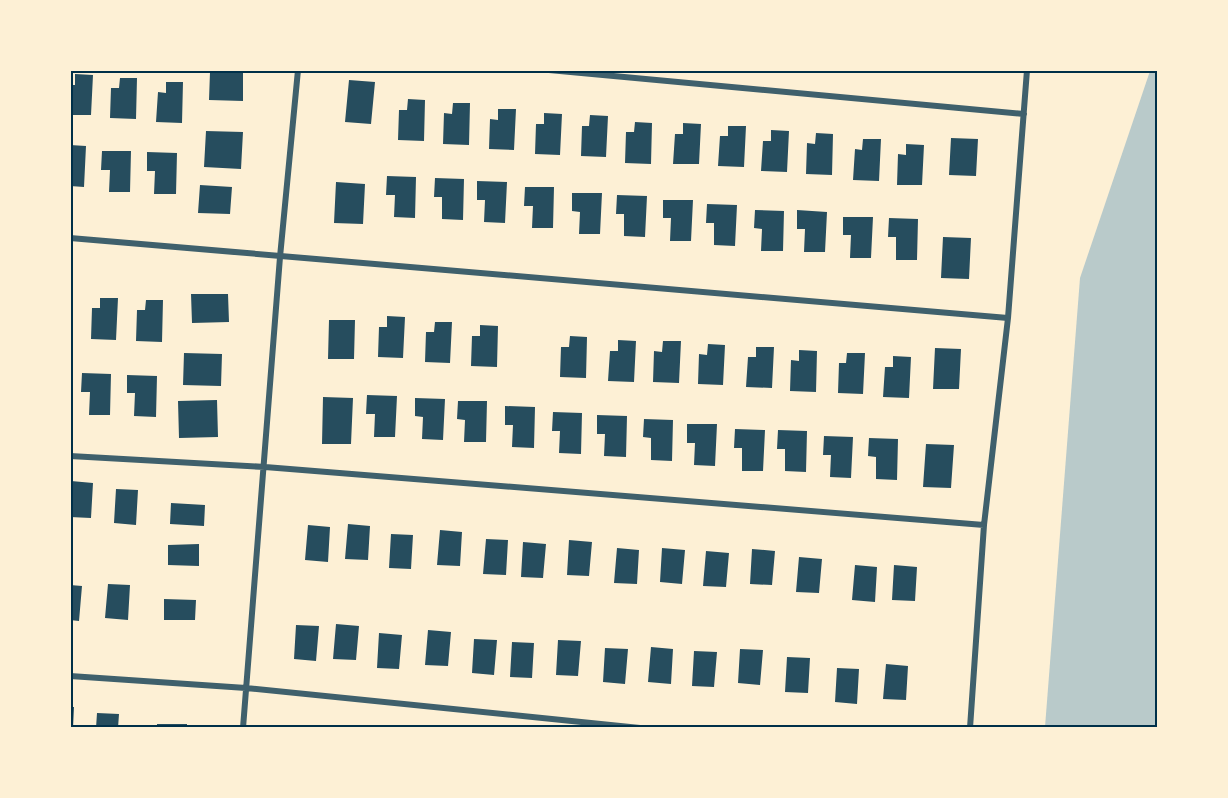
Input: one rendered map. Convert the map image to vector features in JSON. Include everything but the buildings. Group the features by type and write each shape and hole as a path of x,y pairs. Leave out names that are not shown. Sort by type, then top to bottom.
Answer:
{"street":[{"path":"243,728 280,257 298,70"},
{"path":"549,70 1024,114"},
{"path":"970,728 984,525 1008,318 1027,70"},
{"path":"70,238 1008,318"},
{"path":"70,456 265,468 984,525"},
{"path":"70,676 246,688 640,728"}],"shaded area":[{"path":"1150,71 1158,71 1157,727 1045,727 1080,278"}]}
